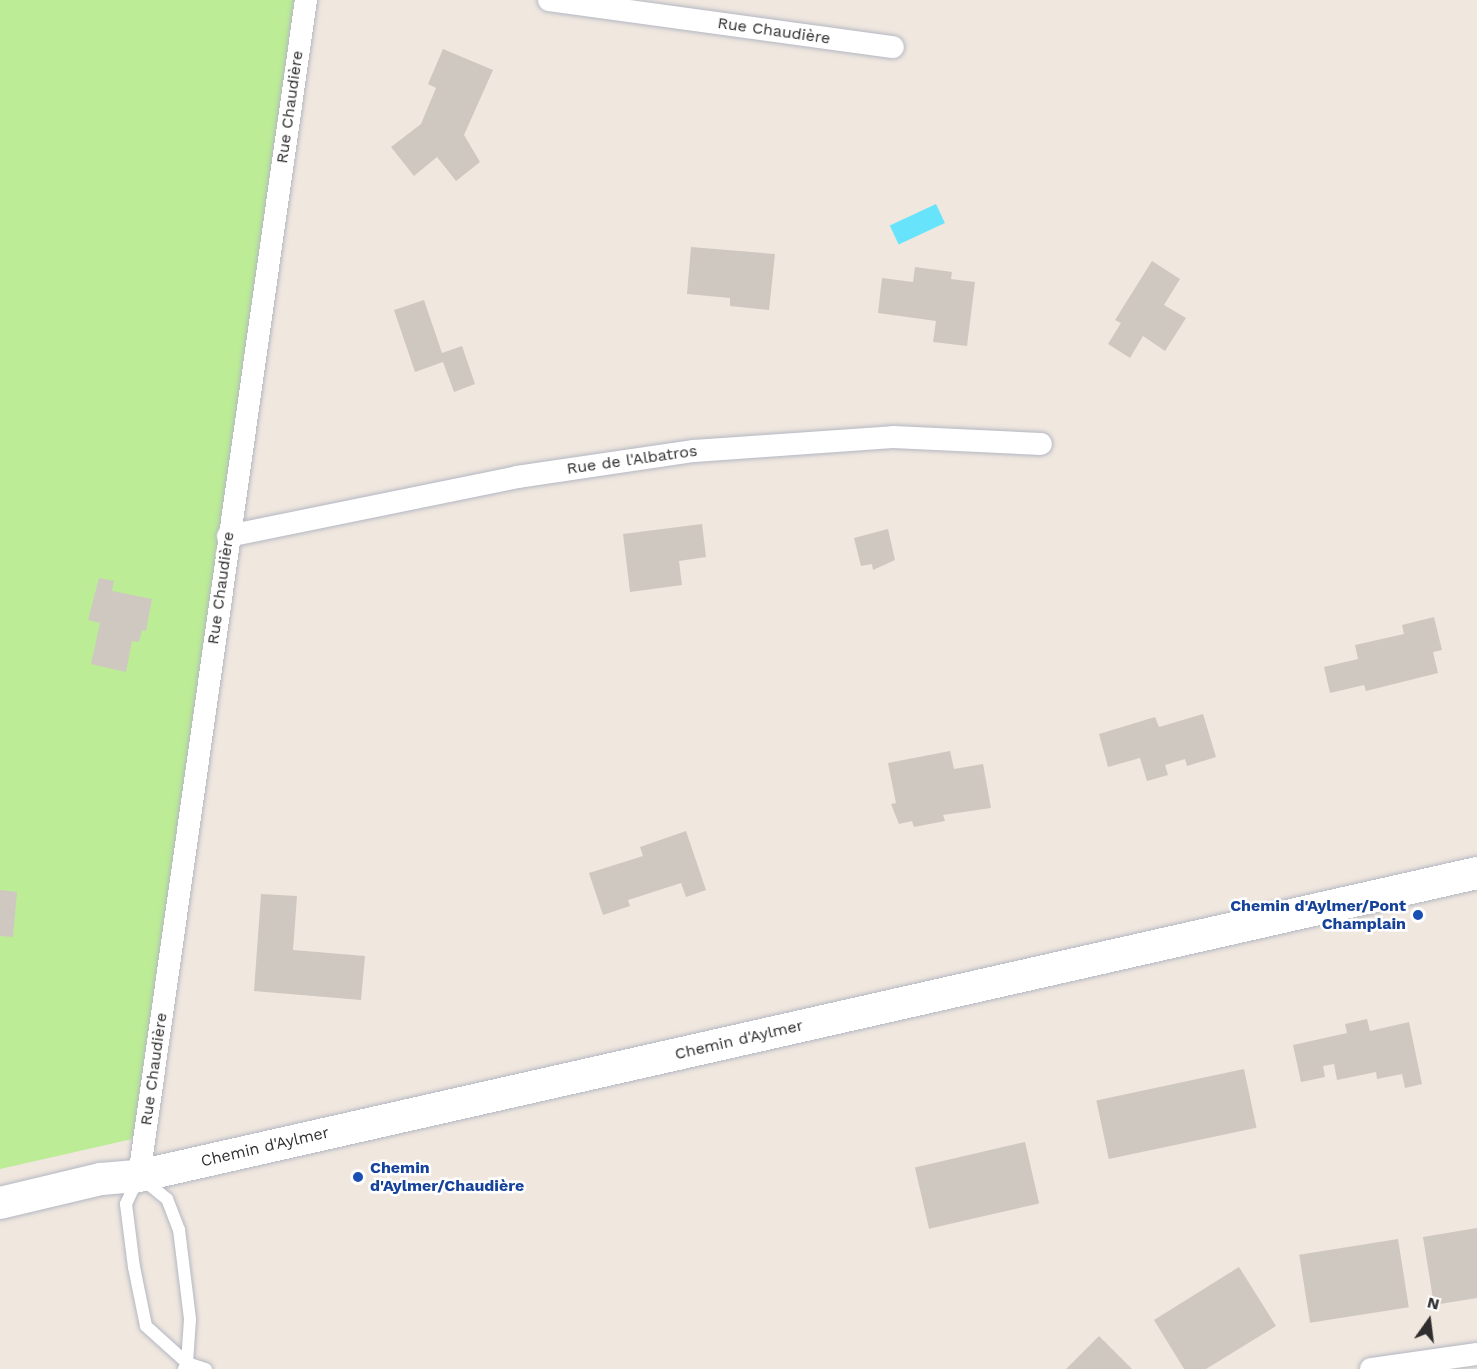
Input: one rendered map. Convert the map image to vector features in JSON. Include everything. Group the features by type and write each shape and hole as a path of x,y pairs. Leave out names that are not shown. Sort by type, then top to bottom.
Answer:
{"main road":[{"name":"Chemin d'Aylmer","path":"0,1203 101,1179 139,1176 1477,873"}],"street":[{"name":"Rue Chaudière","path":"139,1176 228,536 306,0"},
{"name":"Rue Chaudière","path":"549,0 893,47"},
{"name":"Rue de l'Albatros","path":"228,536 517,477 694,451 893,437 1041,444"},
{"path":"1371,1369 1477,1354"}],"lane":[{"path":"186,1366 190,1319 179,1230 167,1199 139,1176 126,1204 134,1267 146,1326 186,1366 206,1369"}],"green space":[{"path":"0,0 314,0 150,1135 0,1169"}],"water":[{"path":"936,204 945,223 899,245 890,226"}],"building":[{"path":"443,49 493,70 464,135 480,162 456,181 437,157 414,176 391,147 421,124 436,88 428,84"},
{"path":"691,247 775,254 769,310 730,306 730,298 687,294"},
{"path":"1152,261 1180,279 1164,305 1186,318 1165,351 1143,336 1130,358 1108,344 1121,323 1115,320"},
{"path":"915,267 952,272 951,279 975,282 967,346 933,342 936,321 878,313 882,278 913,282"},
{"path":"424,300 442,353 462,346 475,384 454,392 443,362 415,372 394,310"},
{"path":"702,524 706,557 679,561 682,585 630,592 623,534"},
{"path":"888,529 895,560 873,570 872,564 861,566 854,538"},
{"path":"99,578 114,581 112,591 152,599 146,631 142,630 139,642 132,641 126,672 91,664 100,623 88,620"},
{"path":"1434,617 1442,650 1433,652 1438,673 1366,691 1364,685 1330,693 1324,667 1358,659 1355,645 1404,634 1402,625"},
{"path":"1203,714 1216,757 1187,766 1185,759 1165,765 1168,775 1147,781 1140,758 1108,767 1099,734 1155,717 1159,727"},
{"path":"950,751 954,769 983,764 991,808 943,815 945,821 914,827 912,821 899,824 891,804 896,803 888,763"},
{"path":"686,831 706,890 686,897 681,883 628,900 630,906 603,915 589,873 643,856 640,847"},
{"path":"0,890 17,892 13,937 0,936"},
{"path":"261,894 297,896 293,950 365,956 361,1000 254,991"},
{"path":"1367,1019 1370,1031 1409,1022 1422,1084 1405,1088 1402,1074 1377,1079 1376,1072 1337,1080 1334,1064 1323,1066 1325,1077 1301,1082 1293,1045 1347,1033 1345,1024"},
{"path":"1244,1069 1256,1128 1109,1159 1096,1100"},
{"path":"1025,1142 1039,1203 929,1229 915,1167"},
{"path":"1477,1228 1477,1298 1434,1305 1423,1237"},
{"path":"1398,1239 1409,1307 1310,1323 1299,1255"},
{"path":"1239,1267 1276,1326 1206,1369 1184,1369 1154,1320"},
{"path":"1099,1336 1132,1369 1066,1369"}],"place":[{"name":"Chemin d'Aylmer/Pont Champlain","path":"1418,915"},
{"name":"Chemin d'Aylmer/Chaudière","path":"358,1177"}]}
